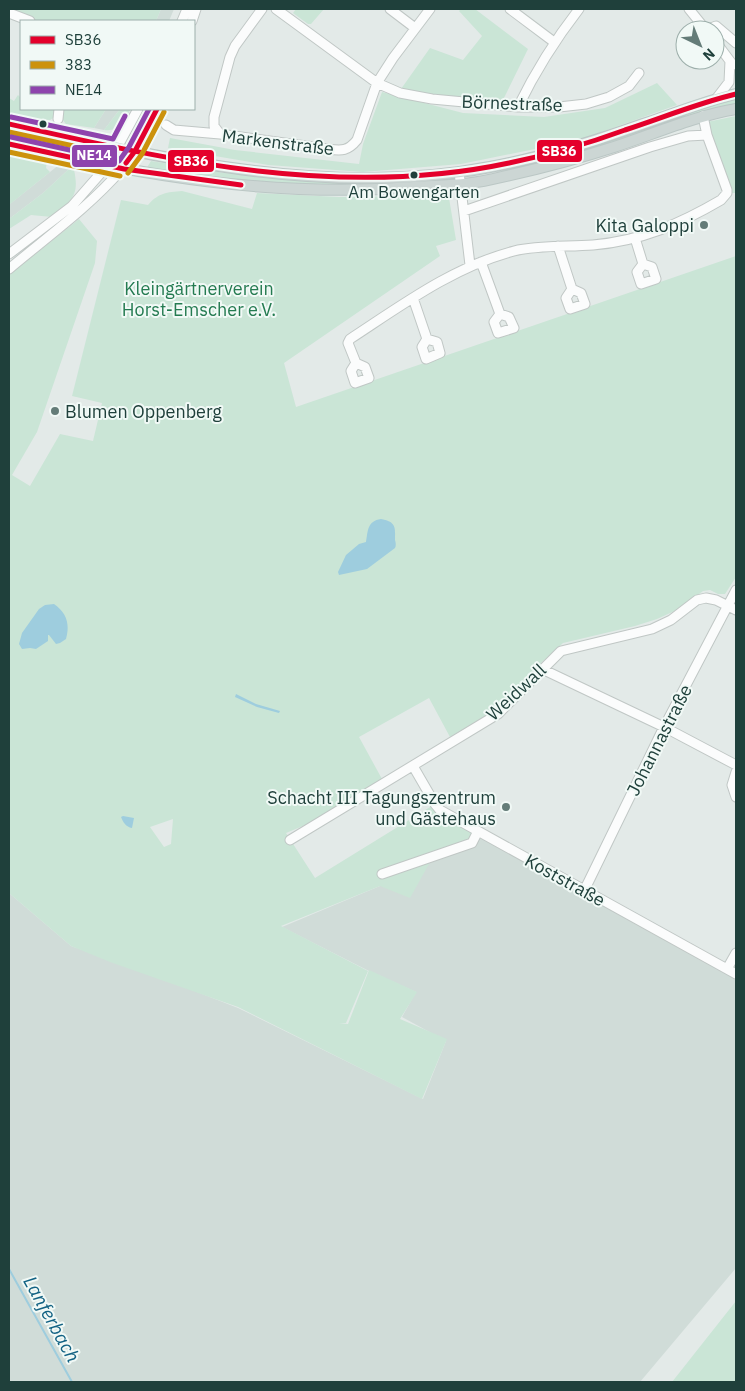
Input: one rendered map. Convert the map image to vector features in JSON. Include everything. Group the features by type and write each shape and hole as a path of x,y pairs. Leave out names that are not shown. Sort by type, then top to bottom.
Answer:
{"main road":[{"path":"9,124 117,148 227,167 318,176 396,177 459,172 545,155 736,94"},
{"path":"9,144 122,169 197,181 285,188 374,190 490,180 542,168 613,147 703,116 736,109"}],"street":[{"path":"220,134 214,126 214,117 230,57 239,39 262,9"},
{"name":"Börnestraße","path":"276,9 377,83 400,93 432,99 518,107 560,107 586,104 616,94 629,86 639,73"},
{"path":"390,9 415,28"},
{"name":"Markenstraße","path":"166,125 174,130 220,134 328,149 340,150 351,148 357,140 377,83 430,9"},
{"path":"510,9 554,42"},
{"path":"518,107 554,42 579,9"},
{"path":"690,9 706,30 716,26 736,43"},
{"path":"9,13 27,20"},
{"path":"725,54 736,69"},
{"path":"716,99 729,82 730,61"},
{"path":"58,119 59,110"},
{"path":"9,254 72,206 107,166 137,110"},
{"path":"9,269 78,212 122,169 135,151 156,110"},
{"path":"356,363 348,343 350,339 413,298 470,265 515,251 558,246 593,245 635,238 682,222 721,200 727,193 707,135 703,116"},
{"path":"464,211 650,147 688,136 707,135"},
{"path":"459,172 470,265"},
{"path":"635,238 643,264"},
{"path":"558,246 572,289"},
{"path":"481,262 500,314"},
{"path":"413,298 427,339"},
{"name":"Johannastraße","path":"584,891 664,728 736,590"},
{"name":"Weidwall","path":"290,840 498,714 556,655 567,648 652,629 671,620 697,600 706,598 728,605 736,610"},
{"path":"542,669 664,728 736,766"},
{"name":"Koststraße","path":"413,766 434,804 440,810 736,974"},
{"path":"736,772 732,785 736,797"},
{"path":"382,874 472,843 478,832"},
{"path":"727,969 736,953"}],"shaded area":[{"path":"161,9 174,9 169,20 156,20"},
{"path":"105,110 119,110 104,130 94,128"},
{"path":"60,164 70,168 43,193 9,219 9,205"},
{"path":"478,831 586,896 736,979 736,1268 640,1382 9,1382 9,893 71,946 151,974 238,1008 423,1099 446,1041 402,1017 416,992 367,970 282,927 380,886"}],"green space":[{"path":"9,9 161,9 156,20 28,20"},
{"path":"296,9 324,9 311,24 308,24 293,13"},
{"path":"461,9 475,9 528,49 502,102 437,97 401,89 430,48 463,60 482,36 459,11"},
{"path":"657,83 677,105 579,140 461,164 363,172 268,165 168,148 170,138 235,150 359,164 363,144 382,92 463,113 544,117 605,108"},
{"path":"18,95 20,97 20,110 59,110 58,119 9,117 9,98 14,101"},
{"path":"736,98 736,105 589,152 532,168 467,179 516,170 567,156 676,116"},
{"path":"63,110 105,110 94,128 66,124 62,119"},
{"path":"119,110 130,110 117,127 104,130"},
{"path":"141,110 152,110 140,133 129,131"},
{"path":"736,116 736,193 729,193 707,122"},
{"path":"9,128 81,144 73,152 9,139"},
{"path":"9,152 47,161 46,168 50,172 9,205"},
{"path":"151,161 224,173 309,179 444,177 444,182 367,186 253,183 146,169"},
{"path":"70,168 74,170 76,186 75,192 64,207 52,217 31,215 9,229 9,219 43,193"},
{"name":"Kleingärtnerverein Horst-Emscher e.V.","path":"182,191 252,209 257,193 339,197 431,196 449,198 456,240 436,246 440,256 284,363 296,407 736,256 736,577 725,594 718,594 710,590 703,591 679,609 657,619 563,643 531,672 497,709 450,737 429,698 359,737 382,779 310,823 286,833 315,878 435,804 478,831 472,843 434,855 410,898 380,886 281,926 368,971 346,1023 339,1023 348,1024 369,970 417,992 400,1019 447,1039 422,1099 238,1007 110,962 71,946 9,893 9,275 79,219 97,241 95,263 37,432 12,475 30,486 60,434 93,441 102,403 72,396 121,200 148,205 159,196","holes":["173,819 171,844 164,847 150,827"]},
{"path":"736,1301 736,1382 672,1382"}],"water":[{"path":"381,519 390,522 394,526 395,548 367,569 339,575 338,572 346,555 359,544 366,542 371,524"},
{"path":"54,604 65,615 68,628 66,639 56,644 48,635 48,641 36,649 22,649 19,644 22,633 39,609 45,605"},
{"path":"236,694 256,704 280,711 279,713 257,707 235,697"},
{"path":"121,817 134,818 132,828 128,827 124,822"}],"waterway":[{"name":"Lanferbach","path":"9,1269 72,1382"}],"transit line":[{"name":"SB36","path":"9,124 133,151 258,171 320,176 383,177 446,173 509,163 567,149 694,106 736,94"},
{"name":"NE14","path":"11,137 119,161 129,147 148,110"},
{"name":"SB36","path":"126,163 135,151 156,110"},
{"name":"383","path":"128,173 142,154 164,112"},
{"name":"NE14","path":"11,117 113,139 125,116"},
{"name":"383","path":"9,132 115,155"},
{"name":"SB36","path":"9,144 124,169 241,185"},
{"name":"383","path":"9,152 120,176"}],"place":[{"name":"Am Bowengarten","path":"414,175"},
{"name":"Kita Galoppi","path":"704,225"},
{"name":"Blumen Oppenberg","path":"55,411"},
{"name":"Schacht III Tagungszentrum und Gästehaus","path":"506,807"}]}
